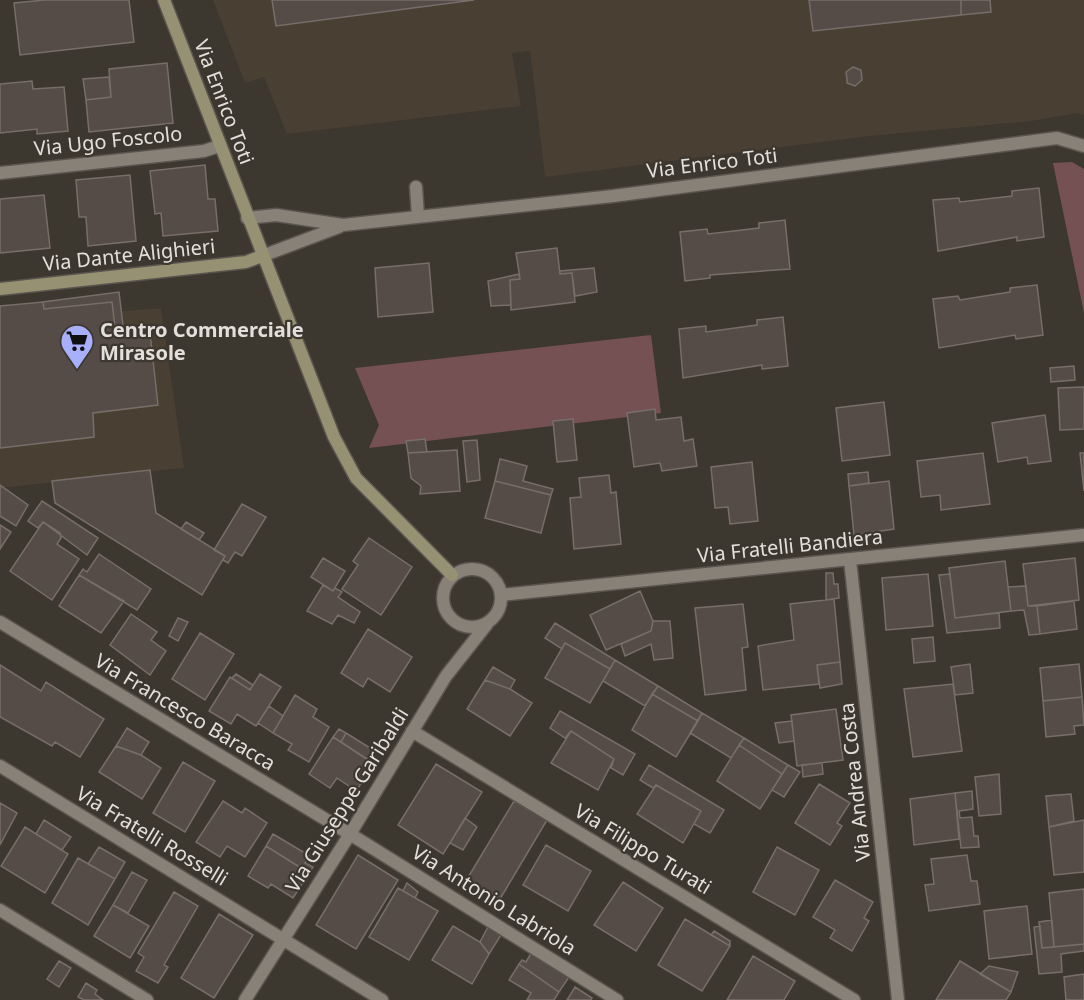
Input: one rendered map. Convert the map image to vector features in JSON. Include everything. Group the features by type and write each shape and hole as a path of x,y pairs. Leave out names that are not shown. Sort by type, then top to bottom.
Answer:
{"street":[{"name":"Via Enrico Toti","path":"164,0 334,437 356,478 452,575"},
{"name":"Via Enrico Toti","path":"262,256 343,225 614,196 1057,138 1084,146"},
{"name":"Via Ugo Foscolo","path":"0,172 204,151 219,146"},
{"path":"416,187 418,216"},
{"name":"Via Enrico Toti","path":"247,218 276,215 343,225"},
{"name":"Via Dante Alighieri","path":"0,289 246,261 262,256"},
{"name":"Via Fratelli Bandiera","path":"501,595 1084,535"},
{"name":"Via Andrea Costa","path":"850,560 898,1000"},
{"path":"466,569 482,570 495,580 501,595 500,607 487,624 470,627 454,622 448,616 442,601 443,593 452,575 466,569"},
{"name":"Via Francesco Baracca","path":"0,622 350,834"},
{"name":"Via Giuseppe Garibaldi","path":"245,1000 446,676 487,624"},
{"name":"Via Filippo Turati","path":"412,731 854,1000"},
{"name":"Via Fratelli Rosselli","path":"0,766 382,1000"},
{"name":"Via Antonio Labriola","path":"350,834 618,1000"},
{"path":"0,910 147,1000"}],"shaded area":[{"path":"213,0 1084,0 1084,115 1078,113 1031,121 870,136 545,177 530,51 512,53 521,106 287,134 264,77 245,83"},
{"path":"1072,162 1084,169 1084,313 1053,163"},
{"path":"161,308 184,468 0,488 0,321"},
{"path":"651,335 661,413 369,448 379,425 355,368"}],"building":[{"path":"45,0 129,0 134,42 20,55 14,3"},
{"path":"272,0 474,0 276,26"},
{"path":"809,0 961,0 961,15 813,31"},
{"path":"961,0 990,0 991,12 961,15"},
{"path":"167,63 173,123 89,132 86,100 111,97 109,69"},
{"path":"853,67 861,70 862,80 855,86 847,83 846,72"},
{"path":"109,77 111,97 86,100 83,79"},
{"path":"32,81 33,89 64,87 68,131 37,134 37,129 0,133 0,84"},
{"path":"205,165 208,199 215,199 218,231 163,236 161,213 155,214 150,171"},
{"path":"130,175 136,241 88,246 86,217 79,217 76,180"},
{"path":"1039,188 1044,237 1017,241 1017,237 938,251 933,200 959,198 960,202 1012,196 1012,191"},
{"path":"44,195 50,248 0,253 0,199"},
{"path":"785,220 790,269 710,275 710,278 685,281 680,232 707,229 708,234 759,228 759,223"},
{"path":"557,248 560,274 572,273 575,302 511,310 510,280 520,279 516,253"},
{"path":"429,263 433,312 378,317 375,268"},
{"path":"594,268 597,292 575,296 572,273 560,274 560,271"},
{"path":"519,274 520,279 510,280 511,305 491,306 488,281"},
{"path":"1037,285 1043,335 1016,339 1015,335 939,348 933,299 958,296 960,300 1010,292 1010,288"},
{"path":"119,292 124,334 116,335 112,302 44,309 43,302"},
{"name":"Centro Commerciale Mirasole","path":"43,302 44,309 112,302 116,335 150,333 158,405 93,413 94,437 0,448 0,306"},
{"path":"783,317 788,366 762,369 762,365 683,378 679,329 706,326 706,332 757,325 757,320"},
{"path":"1074,366 1075,380 1051,382 1050,368"},
{"path":"1084,387 1084,429 1060,430 1058,388"},
{"path":"884,402 890,455 842,461 836,408"},
{"path":"655,409 656,420 681,417 684,441 693,439 697,466 662,471 660,463 634,467 627,413"},
{"path":"1045,415 1051,461 1028,464 1027,457 998,462 992,423"},
{"path":"573,419 577,460 557,462 553,421"},
{"path":"425,439 427,452 408,453 406,441"},
{"path":"477,440 480,480 467,482 463,441"},
{"path":"457,450 460,491 420,494 421,486 411,478 408,453"},
{"path":"983,453 990,504 941,510 940,495 921,497 917,461"},
{"path":"1080,453 1084,453 1084,491"},
{"path":"500,459 527,466 523,481 553,489 551,495 495,481"},
{"path":"752,462 758,521 730,524 728,507 715,508 711,467"},
{"path":"150,470 156,513 225,556 202,595 55,503 52,481"},
{"path":"868,472 869,483 849,486 848,474"},
{"path":"609,475 611,493 616,492 621,544 574,549 570,498 581,497 579,478"},
{"path":"495,481 551,495 541,533 485,518"},
{"path":"889,481 894,529 854,535 849,486"},
{"path":"0,485 28,505 16,526 0,516"},
{"path":"42,501 98,538 87,555 43,522 38,528 28,521"},
{"path":"242,504 266,517 242,556 235,552 228,563 223,560 225,556 214,550"},
{"path":"43,522 60,533 61,538 57,544 79,559 52,600 10,571"},
{"path":"186,522 204,533 199,540 181,529"},
{"path":"0,525 11,532 0,549"},
{"path":"369,538 412,567 381,615 342,589 358,565 353,561"},
{"path":"99,554 151,589 137,610 79,575 83,569 87,572"},
{"path":"323,558 345,571 333,591 311,577"},
{"path":"1075,558 1079,600 1028,606 1023,564"},
{"path":"1005,561 1011,611 955,618 949,568"},
{"path":"826,573 833,573 834,584 838,584 839,598 826,600"},
{"path":"928,574 933,626 886,630 882,578"},
{"path":"950,574 955,618 999,613 1000,628 947,633 939,575"},
{"path":"79,575 124,601 101,633 59,606"},
{"path":"323,585 333,591 335,588 342,592 338,597 360,612 354,623 338,615 332,624 307,611"},
{"path":"1026,586 1028,606 1037,606 1040,634 1029,635 1024,610 1011,611 1008,587"},
{"path":"640,591 653,621 651,631 606,650 590,615"},
{"path":"834,599 840,662 817,665 819,684 763,690 758,646 794,640 790,604"},
{"path":"1074,601 1077,629 1040,634 1037,606"},
{"path":"743,604 748,647 742,648 746,690 705,695 695,608"},
{"path":"131,614 157,632 151,640 166,651 150,675 110,645"},
{"path":"178,618 188,622 178,641 169,636"},
{"path":"653,621 670,621 673,658 654,660 651,644 625,656 621,644 651,631"},
{"path":"555,623 615,660 610,669 565,643 562,649 545,638"},
{"path":"368,629 412,657 390,692 368,678 363,687 341,673"},
{"path":"200,633 234,654 205,700 172,679"},
{"path":"933,637 935,661 914,663 912,639"},
{"path":"565,643 610,669 590,703 545,678"},
{"path":"615,660 658,686 645,706 603,681"},
{"path":"840,662 842,684 820,688 817,665"},
{"path":"970,664 973,693 955,695 951,667"},
{"path":"1079,664 1082,697 1043,701 1040,668"},
{"path":"0,665 41,691 46,682 104,719 80,757 55,742 52,746 0,717"},
{"path":"493,667 515,680 510,689 485,680"},
{"path":"236,674 253,685 250,690 232,678"},
{"path":"260,674 281,687 256,726 237,714 231,724 209,711 230,677 250,690"},
{"path":"485,680 510,689 532,703 510,736 467,709"},
{"path":"953,684 962,751 913,757 904,689"},
{"path":"658,686 702,713 698,721 652,694"},
{"path":"652,694 698,721 676,757 632,730"},
{"path":"295,695 317,709 313,717 329,727 309,762 288,750 292,744 273,733"},
{"path":"1082,697 1084,725 1074,726 1075,734 1046,737 1043,701"},
{"path":"269,706 283,716 273,733 258,723"},
{"path":"836,709 843,760 797,766 791,715"},
{"path":"560,711 635,754 623,775 611,768 614,759 571,731 565,738 550,728"},
{"path":"702,713 744,738 731,758 690,733"},
{"path":"792,721 794,741 779,743 775,723"},
{"path":"127,728 149,742 141,755 116,746"},
{"path":"339,729 346,733 341,742 333,737"},
{"path":"571,731 614,759 598,790 551,763"},
{"path":"346,733 375,751 370,761 341,742"},
{"path":"333,737 374,764 356,791 337,778 330,788 309,774"},
{"path":"744,738 788,765 782,774 739,745"},
{"path":"739,745 782,774 760,809 717,781"},
{"path":"116,746 141,755 161,768 142,799 99,772"},
{"path":"183,762 215,781 185,832 153,813"},
{"path":"822,763 823,774 803,777 802,765"},
{"path":"436,764 482,792 443,854 398,825"},
{"path":"649,765 724,810 710,833 694,824 701,811 656,785 653,788 640,780"},
{"path":"788,765 800,772 784,797 772,790"},
{"path":"999,774 1001,814 979,816 975,777"},
{"path":"819,784 850,803 837,823 842,826 830,845 795,823"},
{"path":"656,785 701,811 683,843 637,814"},
{"path":"972,791 973,809 959,811 960,818 972,817 974,836 978,836 979,847 961,848 955,793"},
{"path":"955,793 959,839 914,845 910,799"},
{"path":"1071,794 1074,821 1049,827 1046,796"},
{"path":"223,801 242,813 245,808 267,823 245,857 227,846 220,857 196,842"},
{"path":"514,801 547,820 500,899 467,879"},
{"path":"0,803 17,813 0,845"},
{"path":"465,818 477,827 463,850 450,843"},
{"path":"44,820 71,837 62,850 36,834"},
{"path":"1084,820 1084,872 1054,875 1049,827"},
{"path":"25,827 68,854 45,893 1,866"},
{"path":"273,834 310,856 305,863 313,867 309,873 266,846"},
{"path":"546,845 591,871 568,911 523,885"},
{"path":"266,846 309,873 293,898 271,884 268,888 248,876"},
{"path":"99,847 125,862 115,879 88,864"},
{"path":"777,847 819,870 795,915 753,892"},
{"path":"358,855 398,880 356,949 316,925"},
{"path":"967,855 971,881 977,881 980,904 929,911 925,885 934,884 931,859"},
{"path":"78,858 115,879 88,925 52,903"},
{"path":"132,872 147,880 128,913 113,905"},
{"path":"835,880 873,902 864,918 869,921 852,951 830,938 835,930 813,917"},
{"path":"623,882 663,908 636,951 594,925"},
{"path":"407,883 418,892 415,898 403,891"},
{"path":"398,888 438,911 409,960 369,937"},
{"path":"1084,889 1084,944 1054,947 1049,893"},
{"path":"174,892 198,906 164,965 168,967 158,983 136,971 144,957 138,953"},
{"path":"113,905 149,926 130,958 94,936"},
{"path":"1027,906 1032,954 989,959 984,911"},
{"path":"219,914 253,935 214,998 181,978"},
{"path":"685,919 730,946 702,991 658,965"},
{"path":"1052,920 1054,947 1042,948 1039,922"},
{"path":"453,926 480,942 489,954 472,984 432,960"},
{"path":"1040,926 1042,948 1084,944 1084,951 1061,954 1062,972 1039,974 1034,927"},
{"path":"488,927 501,935 489,954 480,942"},
{"path":"714,931 730,941 730,946 711,935"},
{"path":"533,950 571,974 559,992 519,964 522,960 526,962"},
{"path":"753,956 795,981 784,1000 727,1000"},
{"path":"59,961 71,968 59,987 47,979"},
{"path":"960,961 1011,992 1006,1000 936,1000"},
{"path":"519,964 559,992 554,1000 527,1000 531,993 509,980"},
{"path":"989,966 1018,972 1011,992 980,974"},
{"path":"1084,974 1084,1000 1066,1000 1064,977"},
{"path":"86,983 97,990 95,994 103,1000 84,1000 78,997"},
{"path":"575,987 592,998 591,1000 567,1000"}],"place":[{"name":"Centro Commerciale Mirasole","path":"77,370"}]}
